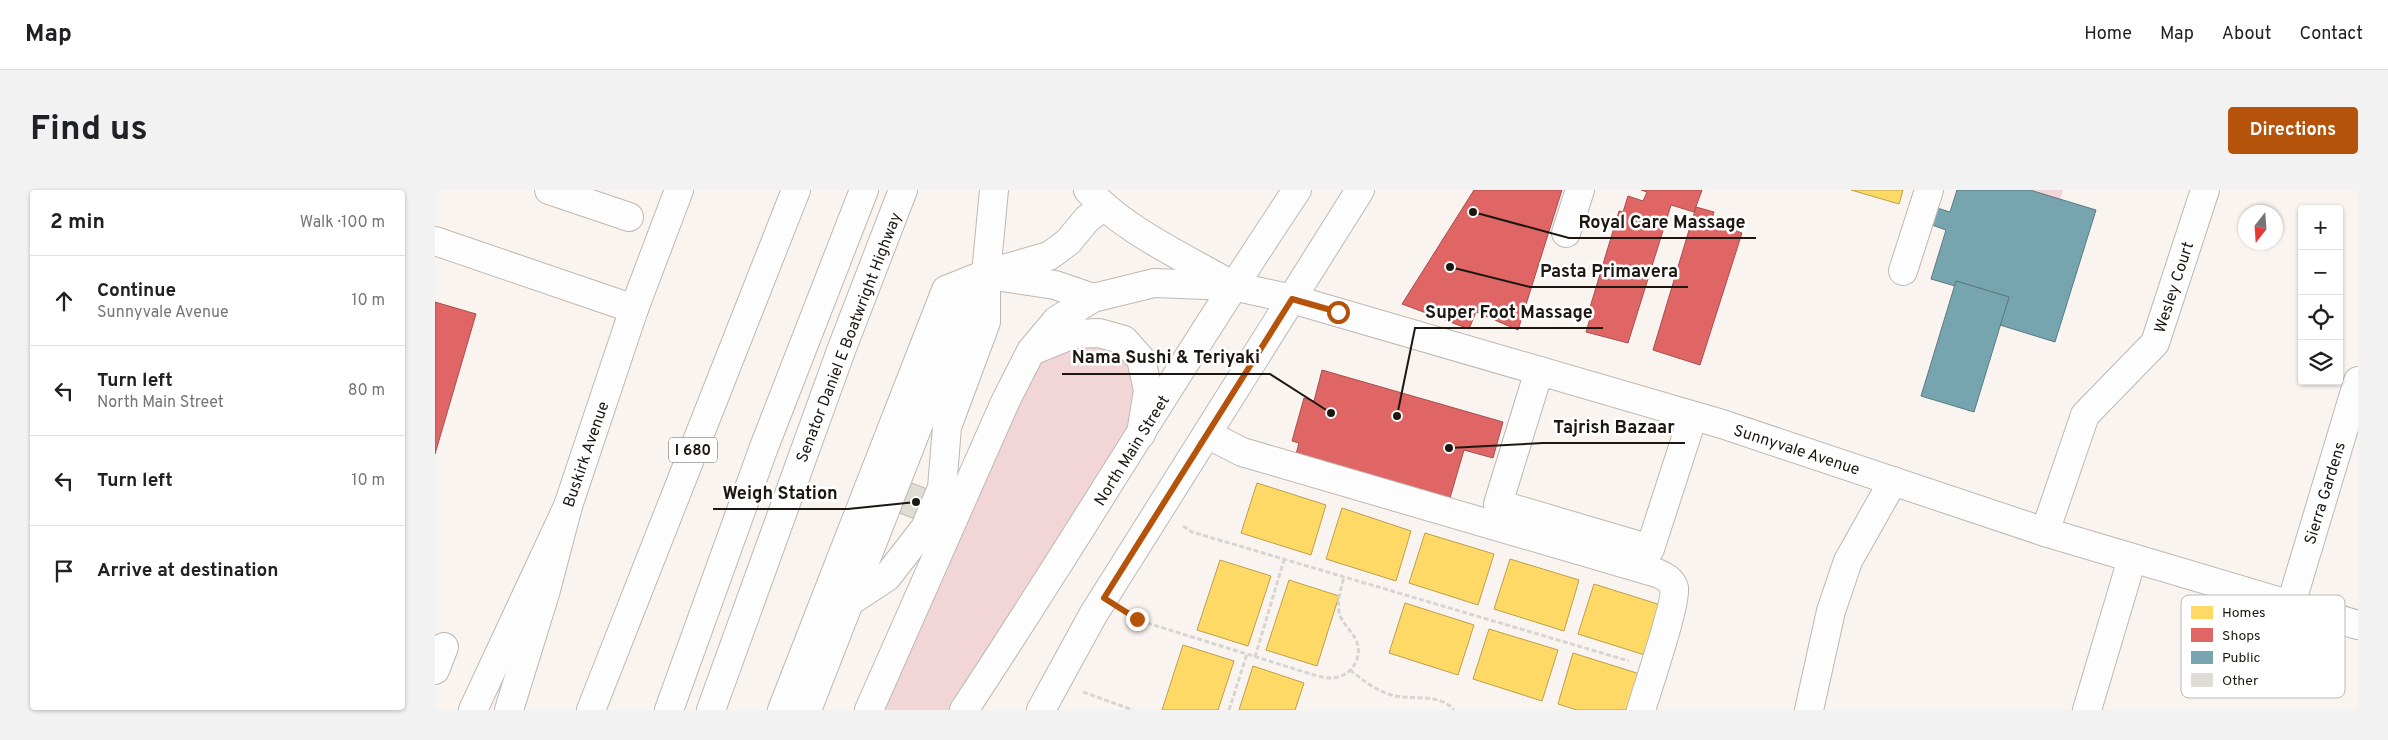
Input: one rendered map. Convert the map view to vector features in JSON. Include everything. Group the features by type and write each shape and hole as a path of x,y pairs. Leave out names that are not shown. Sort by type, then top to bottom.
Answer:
{"main road":[{"path":"549,190 629,217"},
{"name":"Buskirk Avenue","path":"473,710 568,506 634,309 679,190"},
{"name":"I 680","path":"591,710 796,190"},
{"path":"669,710 764,447 864,190"},
{"name":"Senator Daniel E Boatwright Highway","path":"711,710 842,348 903,190"},
{"path":"849,602 887,577 925,528 942,488 947,427 986,322 986,274 994,190"},
{"name":"North Main Street","path":"964,710 1141,434 1233,286 1297,190"},
{"path":"1041,710 1104,598 1360,190"},
{"path":"1566,233 1580,190"},
{"path":"1903,271 1929,190"},
{"name":"Wesley Court","path":"2045,532 2085,415 2155,343 2205,190"},
{"path":"782,710 946,290 986,274 1049,256 1068,242 1087,219 1096,199 1233,286"},
{"path":"435,241 634,309"},
{"path":"986,274 1055,285 1093,298"},
{"path":"807,710 963,311 986,274"},
{"path":"869,710 1006,400 1031,351 1057,320 1093,298 1154,283 1233,286"},
{"name":"Sunnyvale Avenue","path":"1233,286 1292,299 1693,416 2045,532 2259,595"},
{"path":"1031,351 1073,334 1099,333 1124,340 1141,359 1148,390 1141,434"},
{"path":"1539,371 1498,504 1650,549 1693,416"},
{"name":"Sierra Gardens","path":"2294,595 2358,381"},
{"path":"1207,434 1242,452 1657,572 1668,578 1674,589 1671,612 1641,710"},
{"path":"1809,710 1831,612 1848,561 1893,481"},
{"path":"509,710 546,590 568,506"},
{"path":"2087,710 2132,559"},
{"name":"Sunnyvale Avenue","path":"2345,621 2358,625"}],"path":[{"path":"1158,511 1192,532 1653,668"},
{"path":"1255,656 1285,560"},
{"path":"1104,598 1141,621 1330,678 1341,676 1350,670 1358,658 1359,648 1339,614 1344,578"},
{"path":"1229,710 1247,654"},
{"path":"1350,670 1379,690 1393,695 1431,698 1448,703 1454,710"},
{"path":"1060,676 1089,696 1133,710"}],"shaded area":[{"path":"2030,190 2063,190 2060,199"},
{"path":"1073,334 1141,359 1141,434 963,710 869,710 1031,351"}],"building: Homes":[{"path":"1851,190 1903,190 1899,204"},
{"path":"1257,483 1326,505 1311,555 1241,533"},
{"path":"1342,508 1411,531 1396,581 1326,559"},
{"path":"1425,533 1494,554 1478,605 1409,583"},
{"path":"1510,559 1579,580 1564,631 1494,609"},
{"path":"1220,560 1271,576 1248,646 1197,630"},
{"path":"1289,580 1339,596 1317,666 1266,650"},
{"path":"1594,584 1664,606 1648,656 1578,634"},
{"path":"1405,603 1474,625 1458,675 1389,653"},
{"path":"1489,629 1558,650 1542,701 1473,679"},
{"path":"1183,645 1234,661 1218,710 1162,710"},
{"path":"1573,653 1643,675 1632,710 1577,710 1558,704"},
{"path":"1253,666 1304,683 1295,710 1239,710"}],"building: Shops":[{"path":"1474,190 1562,190 1518,330 1476,312 1469,329 1402,304"},
{"path":"1641,190 1702,190 1694,212 1671,205 1628,343 1586,332 1591,315 1588,314 1619,211 1623,212 1628,196 1643,201 1647,192"},
{"path":"1696,207 1714,212 1711,222 1742,233 1700,365 1653,350"},
{"path":"435,302 476,314 435,454"},
{"path":"1322,370 1503,422 1493,458 1464,450 1450,498 1296,454 1299,443 1292,441 1304,398 1314,401"}],"building: Public":[{"path":"1957,190 2030,190 2096,210 2055,342 2000,325 2009,297 1956,281 1955,286 1931,279 1946,230 1932,225 1937,208 1950,212"},
{"path":"1956,281 2009,297 1974,412 1921,396"}],"building: Other":[{"path":"909,482 935,492 923,522 897,512"}],"place":[{"name":"Royal Care Massage","path":"1473,212"},
{"name":"Pasta Primavera","path":"1450,267"},
{"name":"Nama Sushi & Teriyaki","path":"1331,413"},
{"name":"Super Foot Massage","path":"1397,416"},
{"name":"Tajrish Bazaar","path":"1449,448"},
{"name":"Weigh Station","path":"916,502"}],"route":[{"path":"1137,619 1104,598 1292,299 1338,312"}]}
